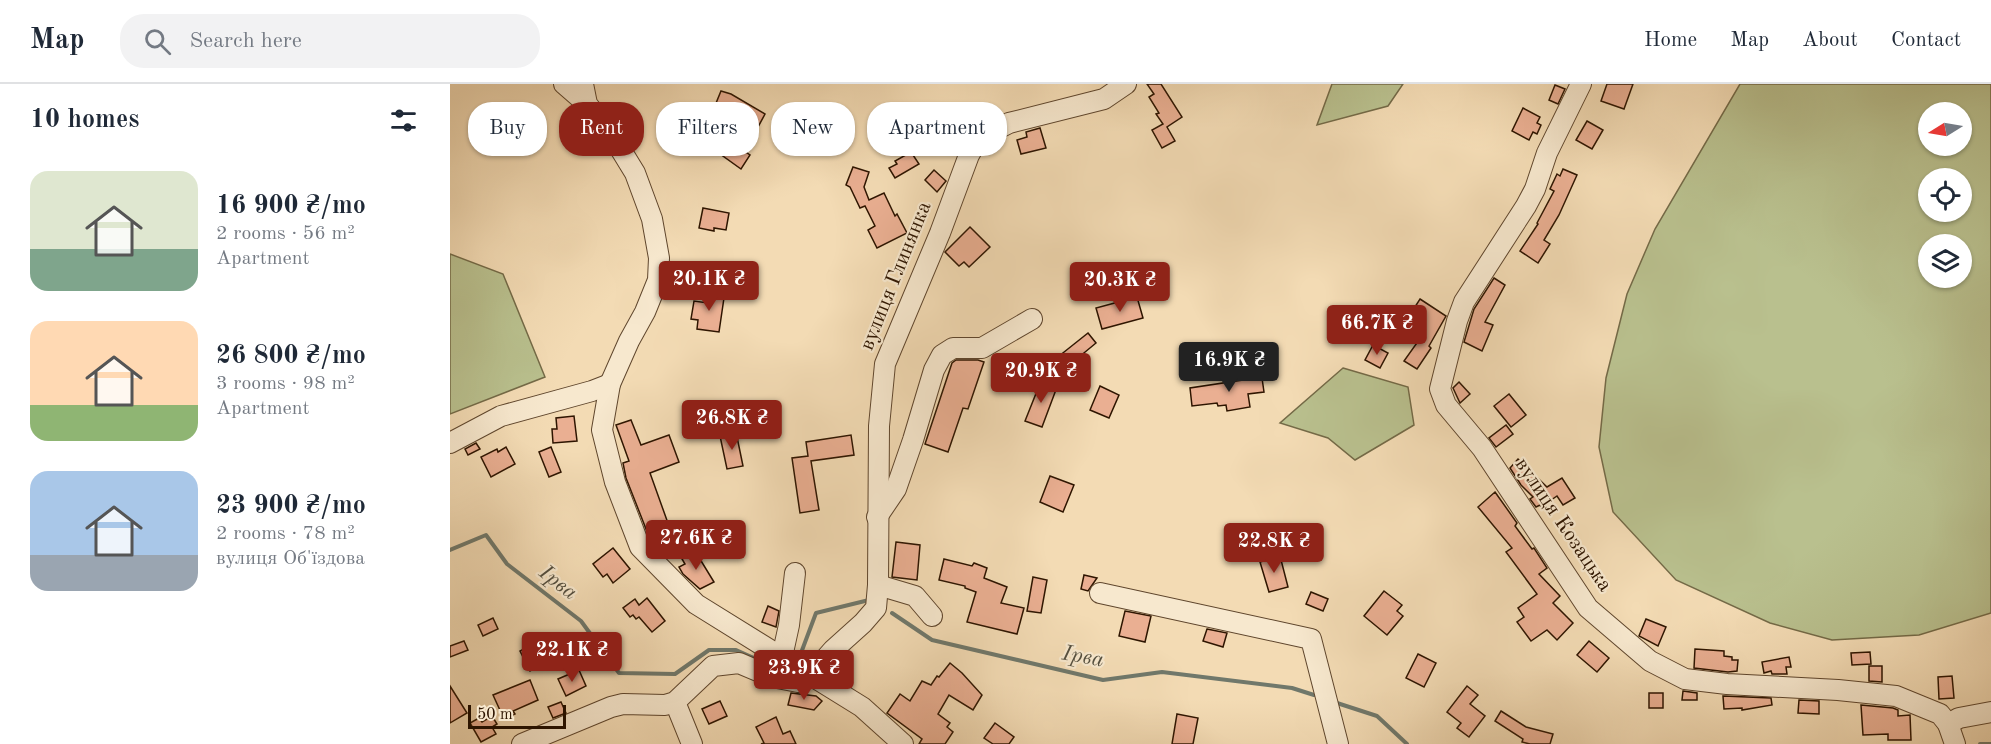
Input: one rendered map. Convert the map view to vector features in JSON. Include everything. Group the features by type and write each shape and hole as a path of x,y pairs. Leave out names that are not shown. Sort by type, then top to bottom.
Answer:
{"street":[{"path":"564,84 585,102"},
{"path":"583,84 587,102"},
{"name":"вулиця Глинянка","path":"797,667 876,608 879,426 885,364 940,233 969,155 978,139 1009,123 1104,99 1126,84"},
{"name":"вулиця Козацька","path":"1581,84 1547,153 1527,206 1464,302 1440,388 1446,405 1482,448 1588,608 1650,661 1685,679 1896,696 1940,714 1948,724"},
{"path":"625,156 635,173 652,219 660,258 658,280 610,384 602,430 615,482 640,547 696,604 862,707 903,744"},
{"path":"877,517 896,489 934,370 942,355 953,348 982,348 1032,320"},
{"path":"450,444 501,416 610,384"},
{"path":"522,744 611,707 623,704 665,705 675,702 713,666 739,663 772,677 798,682 789,625 795,573"},
{"path":"878,585 915,596 932,616"},
{"path":"1100,593 1311,639 1338,744"},
{"path":"675,702 692,744"},
{"path":"1955,744 1948,724 1959,718 1991,712"}],"green space":[{"path":"1332,84 1403,84 1388,106 1317,125"},
{"path":"1740,84 1991,84 1991,613 1919,635 1832,640 1770,623 1676,580 1613,512 1599,447 1606,378 1627,294 1655,229"},
{"path":"450,254 503,274 545,377 450,414"},
{"path":"1343,368 1408,387 1414,425 1355,460 1328,438 1280,423"}],"building":[{"path":"1147,84 1161,84 1182,117 1167,127 1175,141 1162,148 1152,130 1163,124 1149,97 1154,94"},
{"path":"1607,84 1633,84 1624,109 1601,101"},
{"path":"1555,85 1565,89 1558,104 1549,100"},
{"path":"721,91 745,102 716,102"},
{"path":"1523,108 1540,117 1537,123 1541,125 1537,134 1533,132 1529,140 1512,131"},
{"path":"759,110 765,114 759,125"},
{"path":"1587,121 1603,130 1592,149 1576,140"},
{"path":"1040,128 1046,148 1021,154 1017,140 1027,137 1026,132"},
{"path":"723,156 749,156 741,169"},
{"path":"904,156 914,156 919,164 895,178 889,168 897,164 895,161"},
{"path":"853,167 869,172 864,187 869,200 884,193 895,216 897,214 907,233 877,248 868,230 875,226 865,206 860,208 850,187 846,185"},
{"path":"1563,169 1577,175 1559,215 1544,240 1550,244 1538,263 1520,251 1538,224 1554,191 1550,189 1557,174 1560,176"},
{"path":"934,170 946,181 937,192 925,180"},
{"path":"703,208 729,213 726,230 714,228 714,231 699,228"},
{"path":"970,227 990,247 969,267 964,262 959,266 945,252"},
{"path":"1100,271 1107,283 1089,293 1084,285 1093,279 1091,276"},
{"path":"1494,278 1505,285 1485,322 1493,325 1482,351 1464,342 1474,309"},
{"path":"709,290 725,291 719,332 697,329 698,320 691,319 694,301 708,303"},
{"path":"1137,297 1143,318 1102,329 1096,308"},
{"path":"1420,299 1446,316 1429,346 1431,348 1417,369 1404,361 1424,333 1406,321"},
{"path":"1088,333 1096,343 1073,362 1079,369 1064,382 1049,364"},
{"path":"1373,345 1388,353 1380,368 1365,360"},
{"path":"956,360 984,362 968,409 963,408 948,452 925,444 952,363"},
{"path":"1261,371 1264,392 1248,394 1250,407 1227,411 1226,405 1218,406 1217,403 1192,406 1190,388 1249,379 1248,373"},
{"path":"1041,381 1057,387 1042,427 1025,421"},
{"path":"1459,382 1470,394 1460,403 1453,388"},
{"path":"1100,386 1119,395 1109,418 1090,410"},
{"path":"1509,394 1526,415 1511,427 1494,406"},
{"path":"574,416 577,441 553,443 552,429 557,429 556,418"},
{"path":"631,420 641,445 669,435 679,462 650,473 669,526 648,534 626,478 623,463 629,461 616,425"},
{"path":"1506,425 1513,434 1496,447 1489,438"},
{"path":"736,432 743,466 727,469 720,436"},
{"path":"851,435 854,455 811,461 819,510 800,513 792,458 808,456 806,442"},
{"path":"476,443 480,449 468,455 465,449"},
{"path":"506,447 515,464 491,477 481,457"},
{"path":"551,447 561,472 549,477 539,452"},
{"path":"1518,459 1547,487 1562,478 1575,498 1563,505 1557,496 1541,507 1540,505 1536,507 1530,499 1533,497 1521,485 1510,468"},
{"path":"1050,476 1074,485 1063,512 1040,502"},
{"path":"1495,492 1517,523 1515,526 1547,568 1539,574 1560,596 1553,603 1573,623 1557,640 1547,630 1531,641 1517,622 1524,617 1518,608 1537,594 1506,552 1512,548 1478,507"},
{"path":"896,542 920,545 917,580 892,577"},
{"path":"613,548 630,569 613,583 607,574 603,577 593,564"},
{"path":"695,551 714,582 700,589 683,574 679,567 685,564 682,559"},
{"path":"1280,556 1288,587 1269,592 1260,562"},
{"path":"944,559 972,566 974,563 987,568 984,578 1007,587 1001,603 1024,608 1017,634 967,622 976,592 965,586 939,580"},
{"path":"1084,575 1097,578 1088,591 1081,589"},
{"path":"1033,577 1047,580 1041,613 1027,611"},
{"path":"1384,591 1402,605 1397,611 1403,616 1387,635 1364,616"},
{"path":"1311,592 1328,599 1323,611 1306,604"},
{"path":"647,598 665,621 652,632 639,617 636,619 633,615 630,617 623,608 635,599 639,605"},
{"path":"768,606 779,611 776,627 762,622"},
{"path":"1125,611 1151,616 1145,642 1119,636"},
{"path":"493,618 498,629 483,636 478,625"},
{"path":"1646,619 1666,627 1658,646 1639,636"},
{"path":"1207,629 1227,633 1223,647 1203,641"},
{"path":"464,641 468,650 450,657 450,646"},
{"path":"538,641 548,661 530,671 520,651"},
{"path":"1589,641 1609,658 1597,672 1577,655"},
{"path":"1695,649 1724,651 1724,656 1738,660 1737,671 1694,668"},
{"path":"1870,652 1871,664 1852,665 1851,653"},
{"path":"1418,654 1436,663 1424,687 1406,678"},
{"path":"1789,657 1791,667 1786,667 1787,674 1772,674 1771,671 1764,673 1762,662"},
{"path":"950,663 982,695 973,710 949,695 938,714 950,723 947,727 953,732 945,744 919,744 922,739 887,713 900,694 910,701 922,681 931,685"},
{"path":"1869,666 1882,666 1882,682 1869,681"},
{"path":"579,670 586,686 566,696 558,679"},
{"path":"1952,676 1954,698 1939,699 1938,677"},
{"path":"530,680 538,700 513,711 515,714 504,719 493,695"},
{"path":"450,686 467,713 450,723"},
{"path":"1467,686 1478,695 1470,704 1485,716 1469,737 1457,728 1461,723 1447,712"},
{"path":"1683,691 1697,693 1697,700 1682,700"},
{"path":"791,693 816,696 822,701 814,710 788,705"},
{"path":"1649,693 1663,693 1663,708 1649,708"},
{"path":"1723,696 1771,698 1772,705 1742,710 1742,708 1724,709"},
{"path":"1799,700 1819,701 1819,714 1798,713"},
{"path":"720,701 727,716 709,724 702,709"},
{"path":"561,702 566,713 553,718 548,707"},
{"path":"1861,705 1893,708 1898,710 1898,716 1910,715 1911,740 1888,740 1888,734 1863,735"},
{"path":"1501,711 1526,727 1553,734 1550,744 1522,742 1523,739 1495,721"},
{"path":"1177,714 1198,718 1193,744 1172,744"},
{"path":"492,716 497,724 492,727 496,734 481,742 470,723 479,718 482,722"},
{"path":"776,717 783,734 790,731 796,744 761,744 764,743 756,727"},
{"path":"995,723 1014,737 1009,744 993,744 984,738"}],"waterway":[{"name":"Ірва","path":"450,550 486,535 507,564 581,621 619,673 675,674 709,650 736,650 780,670"},
{"name":"Ірва","path":"798,661 816,613 869,600"},
{"name":"Ірва","path":"892,613 932,640 1103,680 1162,672 1292,688 1314,695"},
{"name":"Ірва","path":"1337,703 1377,716 1407,744"},
{"name":"Ірва","path":"1980,744 1991,744"}]}
